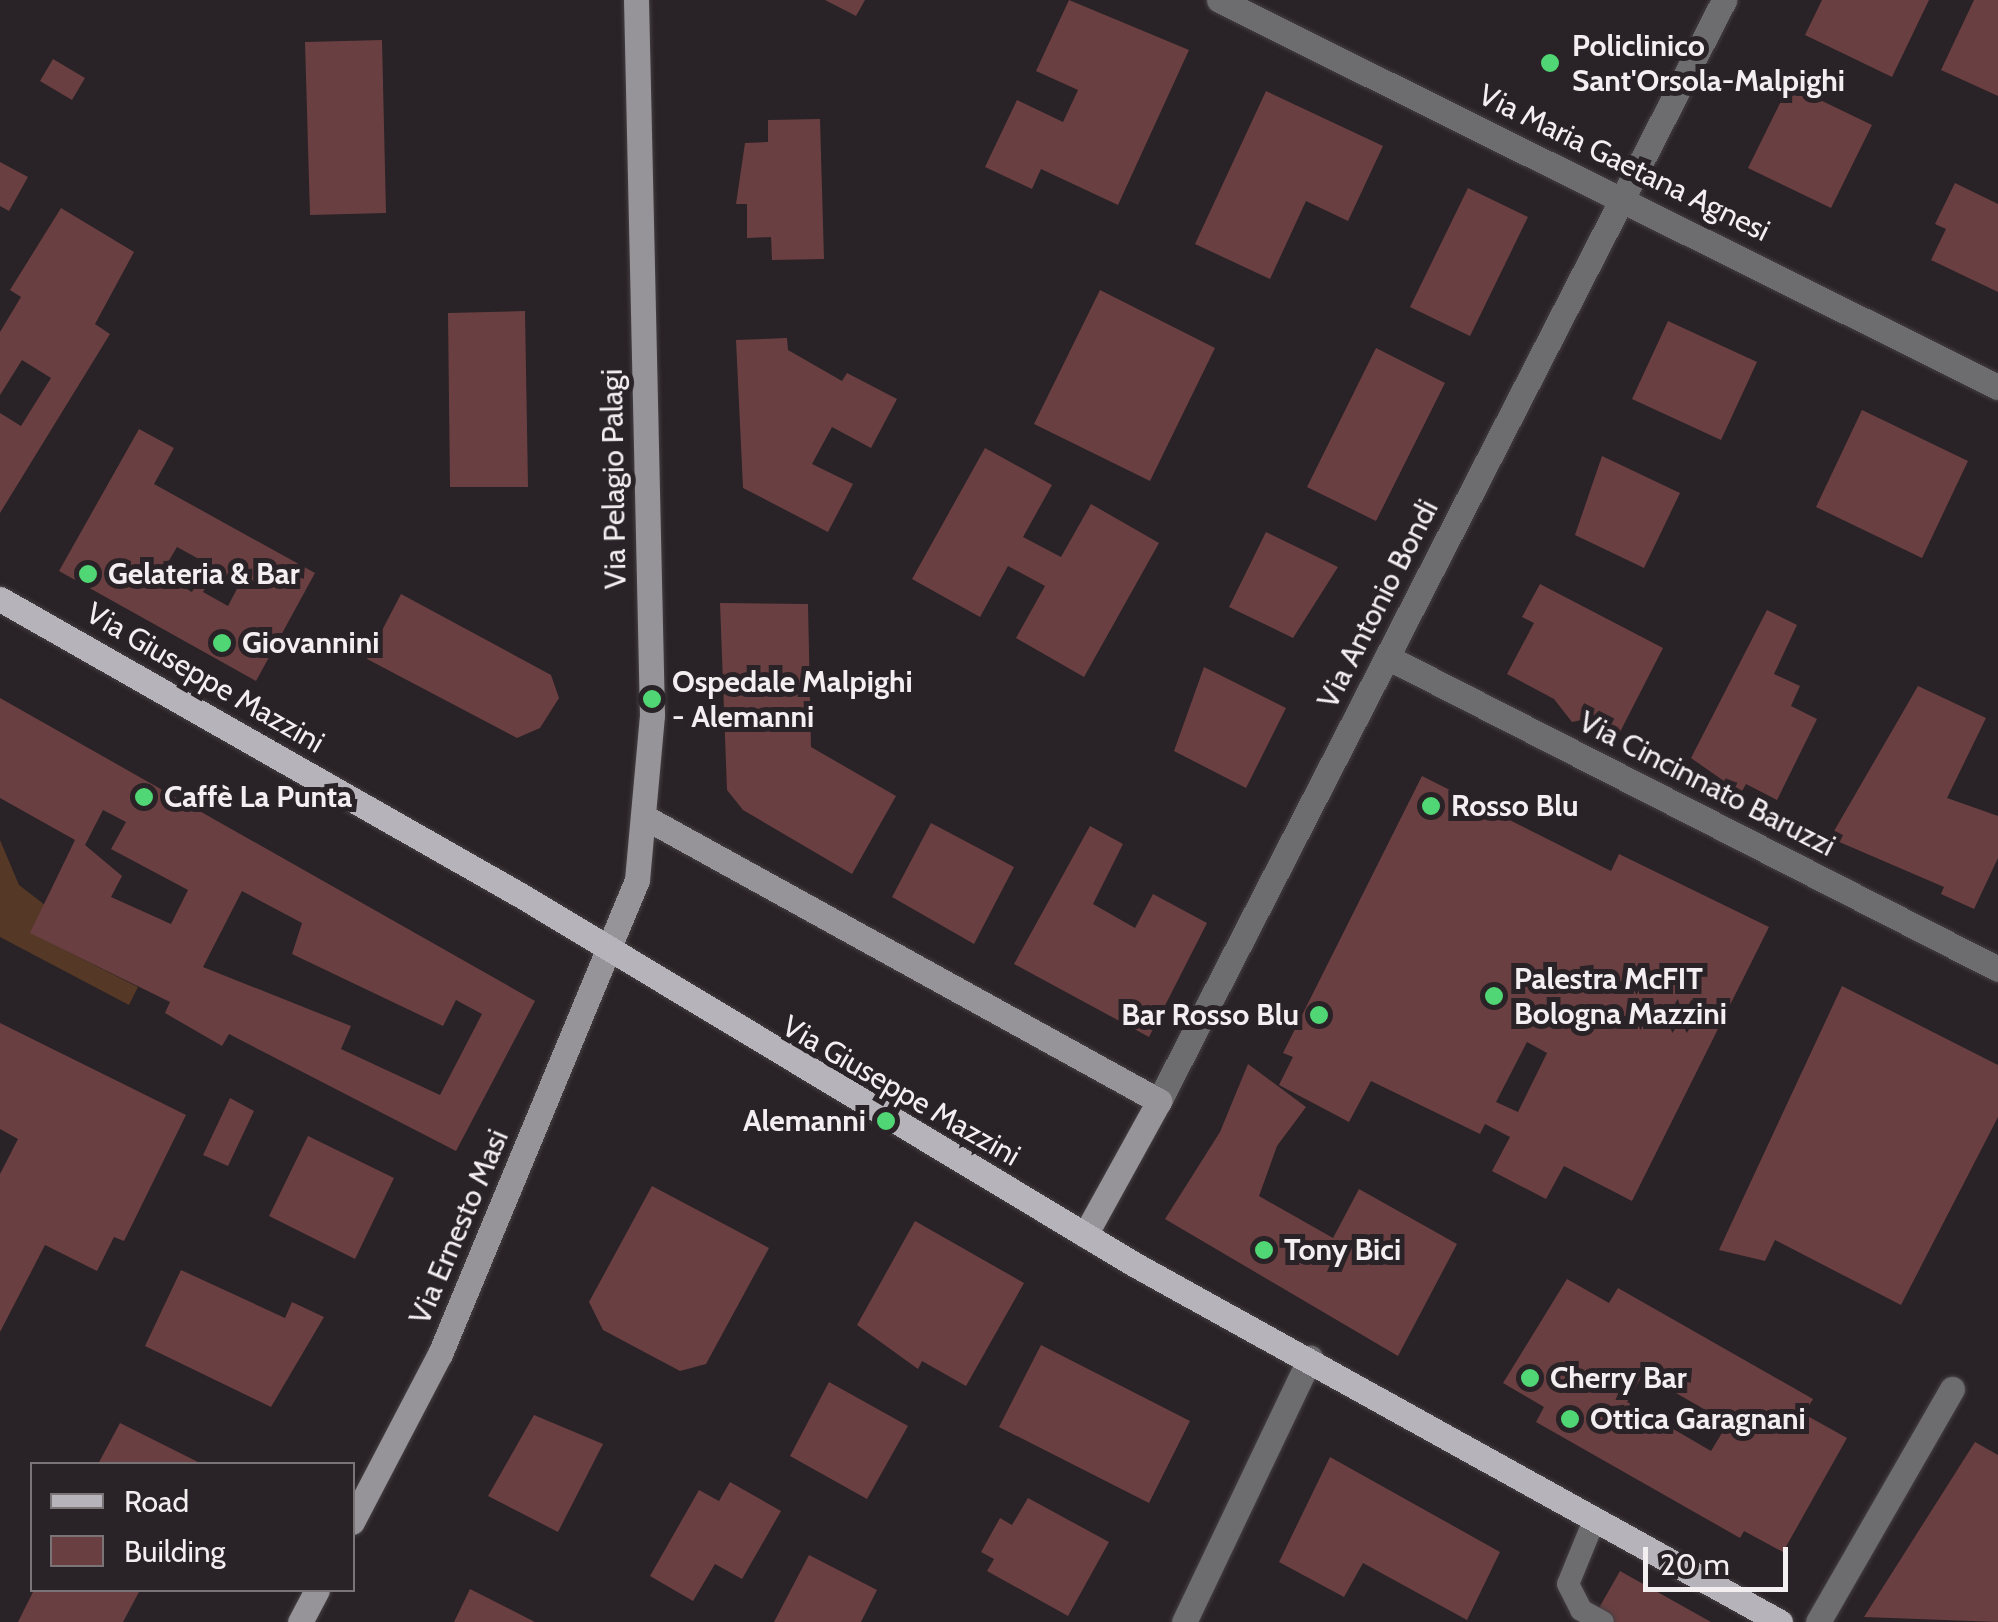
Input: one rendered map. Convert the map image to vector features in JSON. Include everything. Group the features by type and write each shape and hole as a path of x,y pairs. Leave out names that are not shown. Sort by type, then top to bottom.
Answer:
{"main road":[{"name":"Via Giuseppe Mazzini","path":"0,598 611,952 1085,1235 1780,1622"}],"street":[{"name":"Via Pelagio Palagi","path":"611,952 648,819 636,0"},
{"name":"Via Maria Gaetana Agnesi","path":"1219,0 1998,386"},
{"name":"Via Antonio Bondi","path":"1085,1235 1159,1101 1724,0"},
{"name":"Via Cincinnato Baruzzi","path":"1387,656 1998,969"},
{"path":"648,819 1159,1101"},
{"name":"Via Ernesto Masi","path":"355,1516 440,1354 611,952"},
{"path":"1184,1622 1310,1358"},
{"path":"1818,1622 1952,1388"},
{"path":"300,1622 316,1592"}],"lane":[{"path":"1594,1518 1568,1584 1581,1610 1603,1622"}],"shaded area":[{"path":"0,840 19,885 45,905 31,933 138,987 129,1005 0,937"}],"building":[{"path":"825,0 865,0 856,16"},
{"path":"1069,0 1189,50 1118,205 1041,169 1032,189 985,167 1017,100 1063,122 1078,90 1036,71"},
{"path":"1822,0 1929,0 1892,77 1805,35"},
{"path":"1974,0 1998,0 1998,96 1941,70"},
{"path":"382,40 386,213 310,215 305,42"},
{"path":"53,59 85,78 72,100 40,81"},
{"path":"1789,85 1872,125 1831,208 1748,168"},
{"path":"1266,91 1383,146 1348,221 1306,201 1270,279 1195,244"},
{"path":"820,119 824,259 772,260 771,237 747,238 747,204 736,204 745,143 768,142 768,120"},
{"path":"0,162 28,177 9,211 0,206"},
{"path":"1955,183 1998,204 1998,292 1931,260 1946,229 1935,224"},
{"path":"1468,188 1528,217 1470,336 1410,307"},
{"path":"61,208 134,252 95,324 110,334 0,513 0,413 21,426 51,378 22,360 0,395 0,332 21,297 10,290"},
{"path":"1100,290 1215,348 1150,481 1034,424"},
{"path":"525,311 528,487 450,487 448,313"},
{"path":"1668,321 1757,362 1721,440 1632,399"},
{"path":"787,338 788,350 842,381 847,373 897,399 871,448 832,427 812,464 853,484 828,532 743,488 736,340"},
{"path":"1376,348 1445,383 1376,521 1307,487"},
{"path":"1862,410 1968,461 1922,558 1816,507"},
{"path":"139,429 174,448 154,484 315,573 256,681 59,571","holes":["177,547 208,564 192,592 161,574","215,570 240,583 228,606 203,592"]},
{"path":"985,448 1052,485 1023,537 1061,557 1091,504 1159,543 1084,677 1016,638 1045,586 1008,566 980,617 912,579"},
{"path":"1602,456 1680,493 1644,568 1575,535"},
{"path":"1266,532 1338,567 1293,638 1229,607"},
{"path":"1540,584 1663,648 1620,732 1591,718 1572,722 1554,699 1507,674 1534,623 1522,617"},
{"path":"401,594 551,675 559,698 540,728 517,738 367,659"},
{"path":"720,603 808,604 811,747 896,796 852,874 743,810 727,790"},
{"path":"1767,610 1797,625 1774,674 1800,686 1791,706 1817,719 1777,800 1746,784 1741,793 1691,758"},
{"path":"1204,667 1286,708 1246,788 1174,751"},
{"path":"1918,686 1986,718 1947,798 1998,816 1998,858 1974,909 1941,894 1944,887 1830,838"},
{"path":"0,698 535,1001 456,1151 229,1034 222,1046 165,1013 170,1002 30,933 75,840 0,798","holes":["103,810 126,822 111,849 188,890 171,924 111,897 122,876 85,845","242,891 302,923 292,954 443,1026 456,1000 482,1014 440,1095 341,1049 351,1026 203,967"]},
{"path":"1422,776 1611,871 1619,854 1769,927 1632,1201 1564,1166 1546,1199 1492,1171 1510,1137 1485,1124 1480,1134 1371,1081 1349,1122 1279,1085 1293,1057 1283,1053","holes":["1527,1042 1547,1053 1518,1112 1496,1102"]},
{"path":"931,823 1014,867 974,944 892,897"},
{"path":"1090,826 1123,844 1093,904 1135,928 1153,894 1207,923 1149,1037 1014,964"},
{"path":"1842,986 1998,1065 1998,1117 1901,1305 1775,1240 1765,1261 1719,1250"},
{"path":"0,1023 186,1115 124,1241 114,1237 97,1271 45,1245 0,1332 0,1174 18,1139 0,1129"},
{"path":"1248,1064 1306,1107 1277,1146 1259,1196 1333,1238 1359,1189 1457,1244 1398,1356 1165,1219 1220,1132"},
{"path":"230,1098 254,1111 228,1166 203,1155"},
{"path":"308,1136 394,1178 355,1259 269,1216"},
{"path":"652,1186 769,1248 706,1364 680,1371 603,1330 589,1302"},
{"path":"915,1221 1024,1283 966,1386 922,1361 918,1369 857,1325"},
{"path":"181,1270 285,1318 292,1302 324,1317 271,1407 145,1346"},
{"path":"1567,1279 1609,1303 1618,1288 1813,1399 1804,1414 1847,1438 1783,1552 1744,1531 1740,1538 1536,1422 1544,1407 1503,1383","holes":["1643,1374 1728,1423 1711,1451 1627,1402"]},
{"path":"1041,1345 1190,1421 1149,1503 999,1427"},
{"path":"829,1382 908,1426 867,1499 790,1456"},
{"path":"534,1415 603,1444 558,1532 488,1496"},
{"path":"120,1423 198,1462 99,1462"},
{"path":"1975,1442 1998,1455 1998,1622 1864,1617"},
{"path":"1330,1457 1500,1552 1467,1620 1363,1563 1344,1597 1279,1562"},
{"path":"730,1482 781,1511 742,1579 715,1564 693,1601 650,1576 699,1490 719,1501"},
{"path":"1028,1498 1109,1542 1068,1616 987,1571 994,1559 981,1552 1000,1518 1012,1525"},
{"path":"809,1555 877,1590 861,1622 774,1622"},
{"path":"1620,1571 1711,1622 1591,1622"},
{"path":"470,1589 535,1622 454,1622"},
{"path":"33,1592 139,1592 123,1622 18,1622"}],"place":[{"name":"Policlinico Sant'Orsola-Malpighi","path":"1550,63"},
{"name":"Gelateria & Bar","path":"88,574"},
{"name":"Giovannini","path":"222,643"},
{"name":"Ospedale Malpighi - Alemanni","path":"652,699"},
{"name":"Caffè La Punta","path":"144,797"},
{"name":"Rosso Blu","path":"1431,806"},
{"name":"Palestra McFIT Bologna Mazzini","path":"1494,996"},
{"name":"Bar Rosso Blu","path":"1319,1015"},
{"name":"Alemanni","path":"886,1121"},
{"name":"Tony Bici","path":"1264,1250"},
{"name":"Cherry Bar","path":"1530,1378"},
{"name":"Ottica Garagnani","path":"1570,1419"}]}
